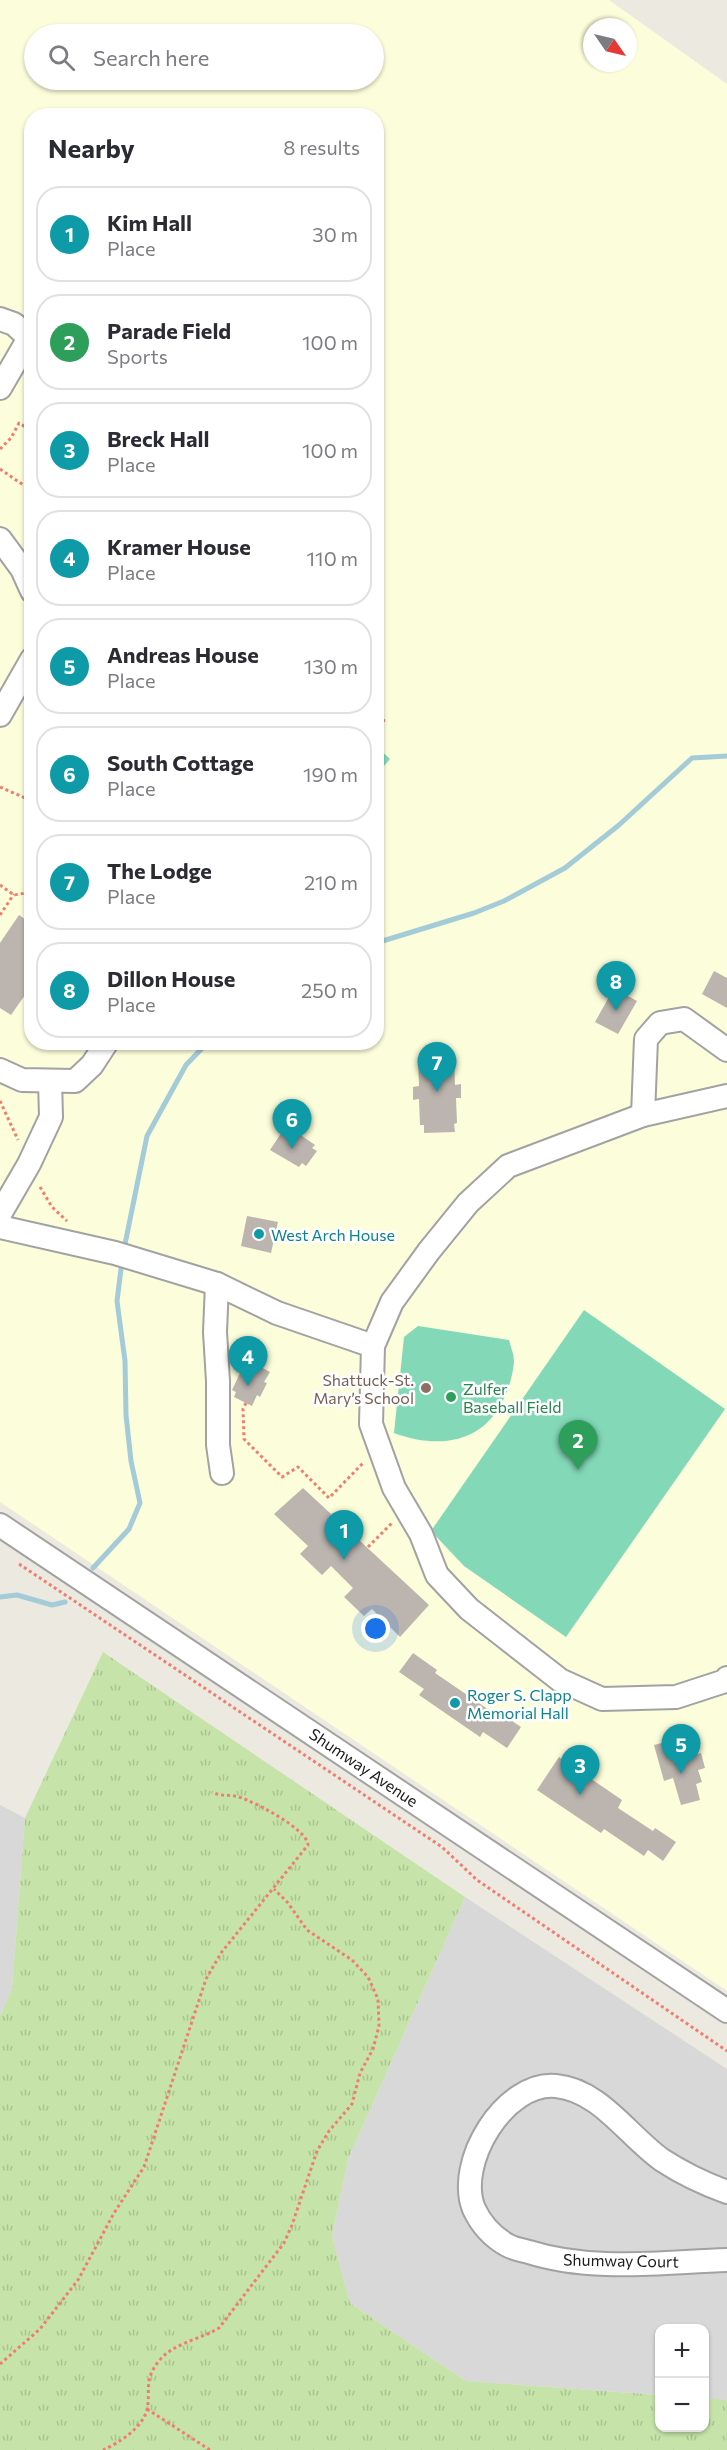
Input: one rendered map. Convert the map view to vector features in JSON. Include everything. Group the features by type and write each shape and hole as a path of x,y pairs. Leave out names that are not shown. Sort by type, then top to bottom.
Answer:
{"street":[{"path":"0,319 14,324 24,333"},
{"path":"0,388 24,349"},
{"path":"0,539 24,573"},
{"path":"0,715 24,673"},
{"path":"643,1115 646,1039 660,1023 684,1019 727,1050"},
{"path":"0,1070 22,1080 75,1081 92,1065 102,1050"},
{"path":"0,1214 29,1164 51,1117 50,1081"},
{"path":"726,1681 676,1697 602,1699 560,1680 469,1609 437,1575 421,1534 390,1478 371,1424 373,1346 392,1302 468,1203 508,1166 643,1115 727,1096"},
{"path":"0,1227 123,1256 217,1284 277,1313 373,1346"},
{"path":"217,1284 215,1332 218,1444 222,1473"},
{"name":"Shumway Avenue","path":"0,1525 727,2011"},
{"name":"Shumway Court","path":"727,2192 663,2160 595,2101 576,2090 555,2086 534,2088 516,2097 500,2113 480,2146 471,2184 473,2207 484,2225 510,2247 550,2259 612,2263 727,2260"}],"path":[{"path":"0,449 11,438 19,423 24,426"},
{"path":"0,469 24,486"},
{"path":"0,787 24,798"},
{"path":"0,885 14,894 24,893"},
{"path":"0,915 14,894"},
{"path":"0,1101 52,1207 66,1221 75,1224"},
{"path":"246,1403 243,1409 244,1439 282,1477 298,1467 329,1498 369,1456"},
{"path":"368,1547 395,1520"},
{"path":"15,1561 442,1847 477,1880 727,2051"},
{"path":"0,2364 40,2329 78,2280 114,2213 139,2176 153,2144 206,1979 221,1953 305,1851 307,1839 279,1817 241,1798 217,1795 212,1792"},
{"path":"103,2450 126,2436 147,2409 149,2380 157,2363 171,2350 219,2328 284,2243 317,2151 352,2104 360,2073 377,2038 379,2005 368,1977 352,1960 307,1930 288,1903 274,1889"},
{"path":"147,2409 210,2450"}],"shaded area":[{"path":"0,0 609,0 634,18 583,18 583,72 637,72 637,20 727,84 727,1991 0,1502"},
{"path":"0,1805 25,1818 12,1989 0,2016"},
{"path":"465,1897 727,2069 727,2400 709,2398 709,2324 655,2324 655,2395 466,2381 350,2303 332,2236 348,2159"}],"green space":[{"path":"384,753 390,759 384,766"},
{"path":"584,1310 725,1409 566,1637 464,1566 431,1531"},
{"name":"Zulfer Baseball Field","path":"418,1326 509,1340 514,1362 507,1390 497,1410 487,1423 474,1432 444,1441 428,1441 394,1433 404,1337"},
{"path":"103,1652 465,1897 348,2159 332,2236 350,2303 466,2381 655,2395 655,2432 709,2432 709,2398 727,2400 727,2450 0,2450 0,2016 12,1989 25,1818"}],"building":[{"path":"19,915 24,918 24,996 11,1015 0,1008 0,943"},
{"path":"714,971 727,978 727,1008 702,994"},
{"path":"614,988 637,1001 618,1034 595,1022"},
{"path":"454,1059 455,1085 461,1084 461,1098 456,1098 455,1132 424,1133 424,1125 420,1125 419,1099 413,1100 413,1087 419,1086 418,1061"},
{"path":"295,1131 315,1145 312,1148 317,1151 306,1166 302,1163 299,1167 270,1150 282,1132 287,1136"},
{"name":"West Arch House","path":"247,1216 278,1222 271,1253 241,1246"},
{"path":"251,1362 270,1372 264,1382 267,1383 260,1397 257,1395 252,1406 234,1397 236,1392 232,1390 241,1371 246,1373"},
{"path":"303,1488 429,1605 400,1637 372,1609 364,1616 344,1597 353,1588 331,1566 322,1575 300,1554 308,1546 274,1514"},
{"name":"Roger S. Clapp Memorial Hall","path":"413,1653 437,1670 435,1673 495,1714 497,1711 521,1727 507,1748 483,1732 480,1737 419,1695 424,1689 399,1672"},
{"path":"689,1736 694,1755 701,1753 705,1768 698,1770 702,1782 696,1784 700,1800 681,1805 673,1778 664,1781 654,1745"},
{"path":"559,1757 622,1800 618,1808 653,1831 655,1828 676,1842 663,1861 648,1850 644,1856 604,1829 601,1833 537,1790"}],"waterway":[{"path":"384,941 474,913 504,901 565,868 619,825 692,758 727,756"},
{"path":"124,1249 147,1136 186,1065 200,1050"},
{"path":"93,1568 129,1529 140,1503 131,1461 126,1415 125,1361 117,1301 122,1261"},
{"path":"0,1597 17,1595 52,1605 65,1602"}],"place":[{"name":"Dillon House","path":"616,1011"},
{"name":"The Lodge","path":"437,1092"},
{"name":"South Cottage","path":"292,1149"},
{"name":"West Arch House","path":"259,1234"},
{"name":"Kramer House","path":"248,1386"},
{"name":"Shattuck-St. Mary’s School","path":"426,1388"},
{"name":"Zulfer Baseball Field","path":"451,1397"},
{"name":"Parade Field","path":"578,1470"},
{"name":"Kim Hall","path":"344,1560"},
{"name":"Roger S. Clapp Memorial Hall","path":"455,1703"},
{"name":"Andreas House","path":"681,1774"},
{"name":"Breck Hall","path":"580,1795"}]}
